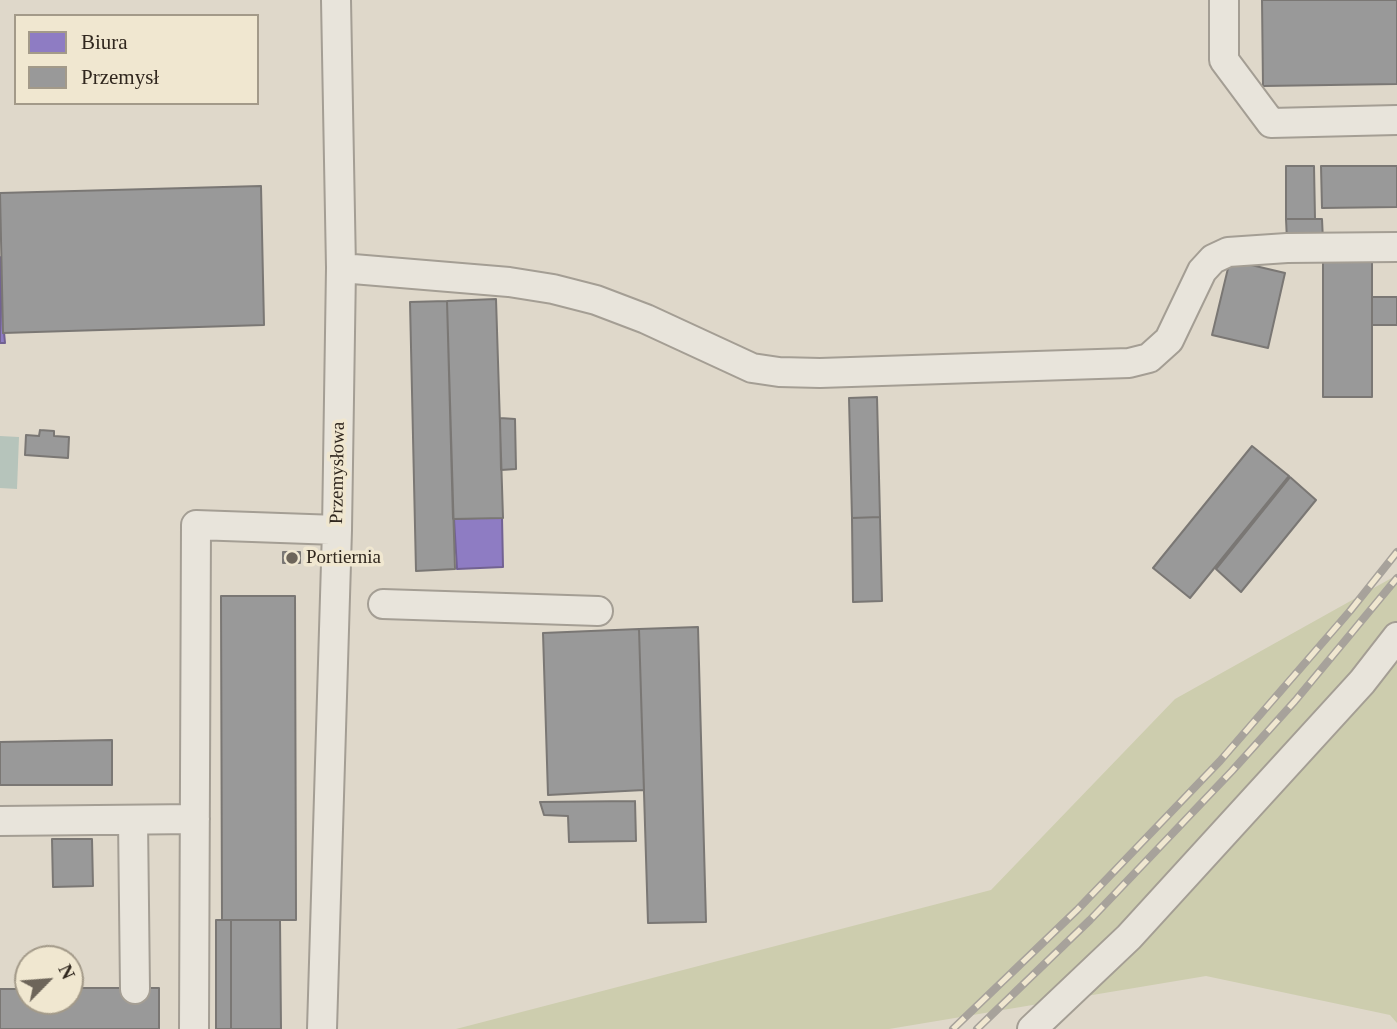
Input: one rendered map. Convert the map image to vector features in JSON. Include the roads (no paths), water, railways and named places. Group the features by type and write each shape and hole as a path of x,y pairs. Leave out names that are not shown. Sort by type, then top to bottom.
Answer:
{"street":[{"name":"Przemysłowa","path":"321,1029 337,530 341,268 336,0"},
{"path":"1224,0 1224,60 1272,123 1397,120"},
{"path":"341,268 509,282 553,289 596,300 646,319 752,368 820,373 1129,363 1149,358 1170,340 1202,271 1213,259 1228,252 1287,248 1397,247"},
{"path":"194,1029 196,525 337,530"},
{"path":"383,604 598,611"},
{"path":"1032,1029 1129,937 1362,682 1397,636"},
{"path":"0,821 195,819"},
{"path":"133,820 135,989"}],"railway":[{"path":"953,1029 1077,910 1220,761 1350,611 1397,552"},
{"path":"977,1029 1090,920 1232,771 1295,701 1397,578"}],"place":[{"name":"Portiernia","path":"292,558"}]}
